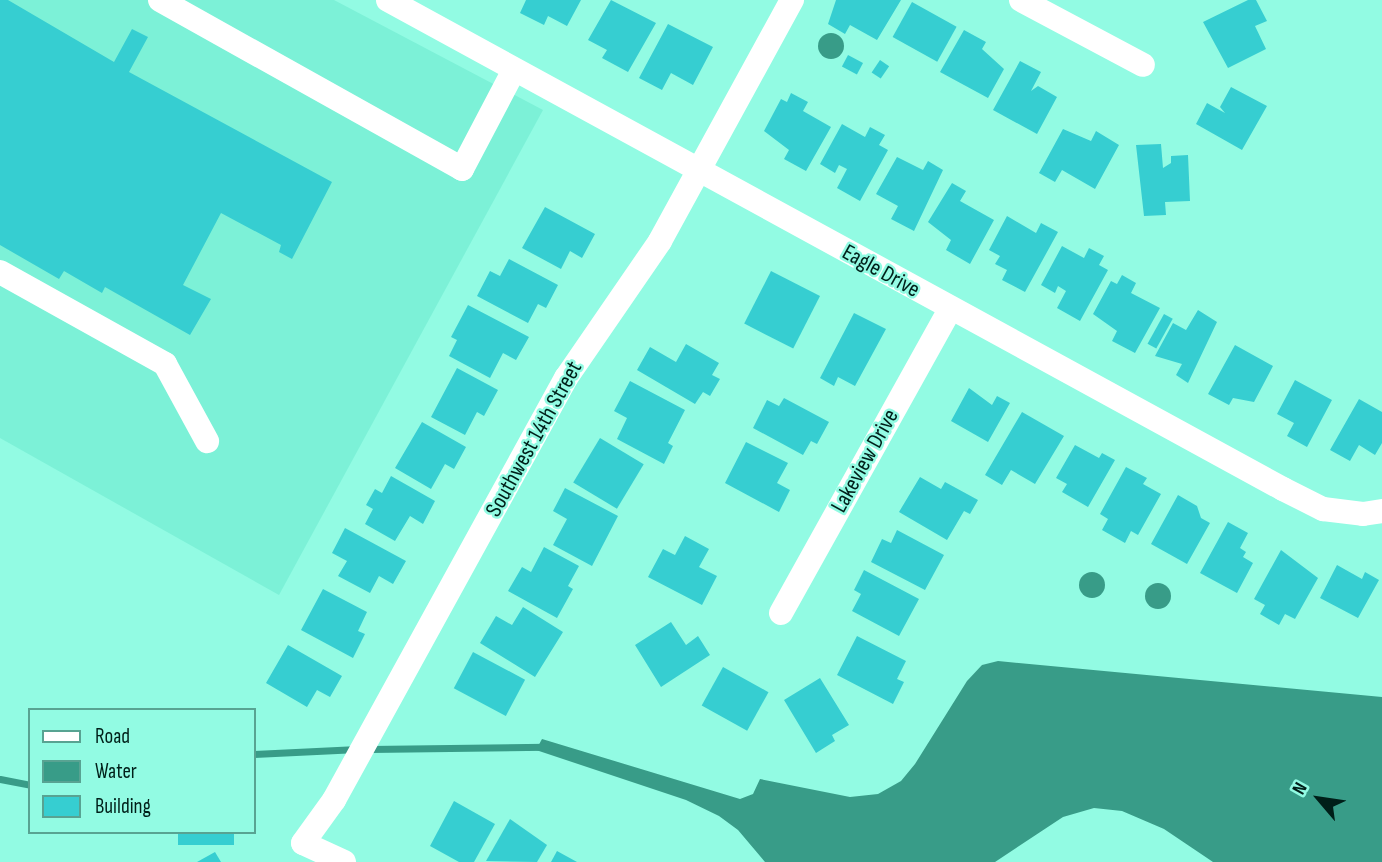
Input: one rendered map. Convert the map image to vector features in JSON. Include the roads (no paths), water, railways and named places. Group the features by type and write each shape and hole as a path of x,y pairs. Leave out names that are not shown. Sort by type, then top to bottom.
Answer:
{"street":[{"path":"160,0 462,169 514,70"},
{"name":"Eagle Drive","path":"388,0 950,309 1322,509 1363,514 1382,511"},
{"name":"Southwest 14th Street","path":"344,862 303,843 349,771 566,378 637,278 792,0"},
{"path":"1021,0 1143,65"},
{"path":"0,272 165,364 207,441"},
{"name":"Lakeview Drive","path":"781,613 950,309"}],"water":[{"path":"831,33 840,37 844,46 840,55 831,59 822,55 818,46 822,37"},
{"path":"1092,572 1101,576 1105,585 1101,594 1092,598 1083,594 1079,585 1083,576"},
{"path":"1158,583 1167,587 1171,596 1167,605 1158,609 1149,605 1145,596 1149,587"},
{"path":"998,661 1382,697 1382,862 1213,862 1164,829 1122,811 1094,808 1063,817 995,862 765,862 738,830 719,816 686,800 536,750 542,739 740,799 753,794 760,779 850,797 878,794 901,781 915,764 967,681 982,665"}],"waterway":[{"path":"370,749 546,747"},
{"path":"256,754 358,749"},
{"path":"0,779 28,785"}]}
